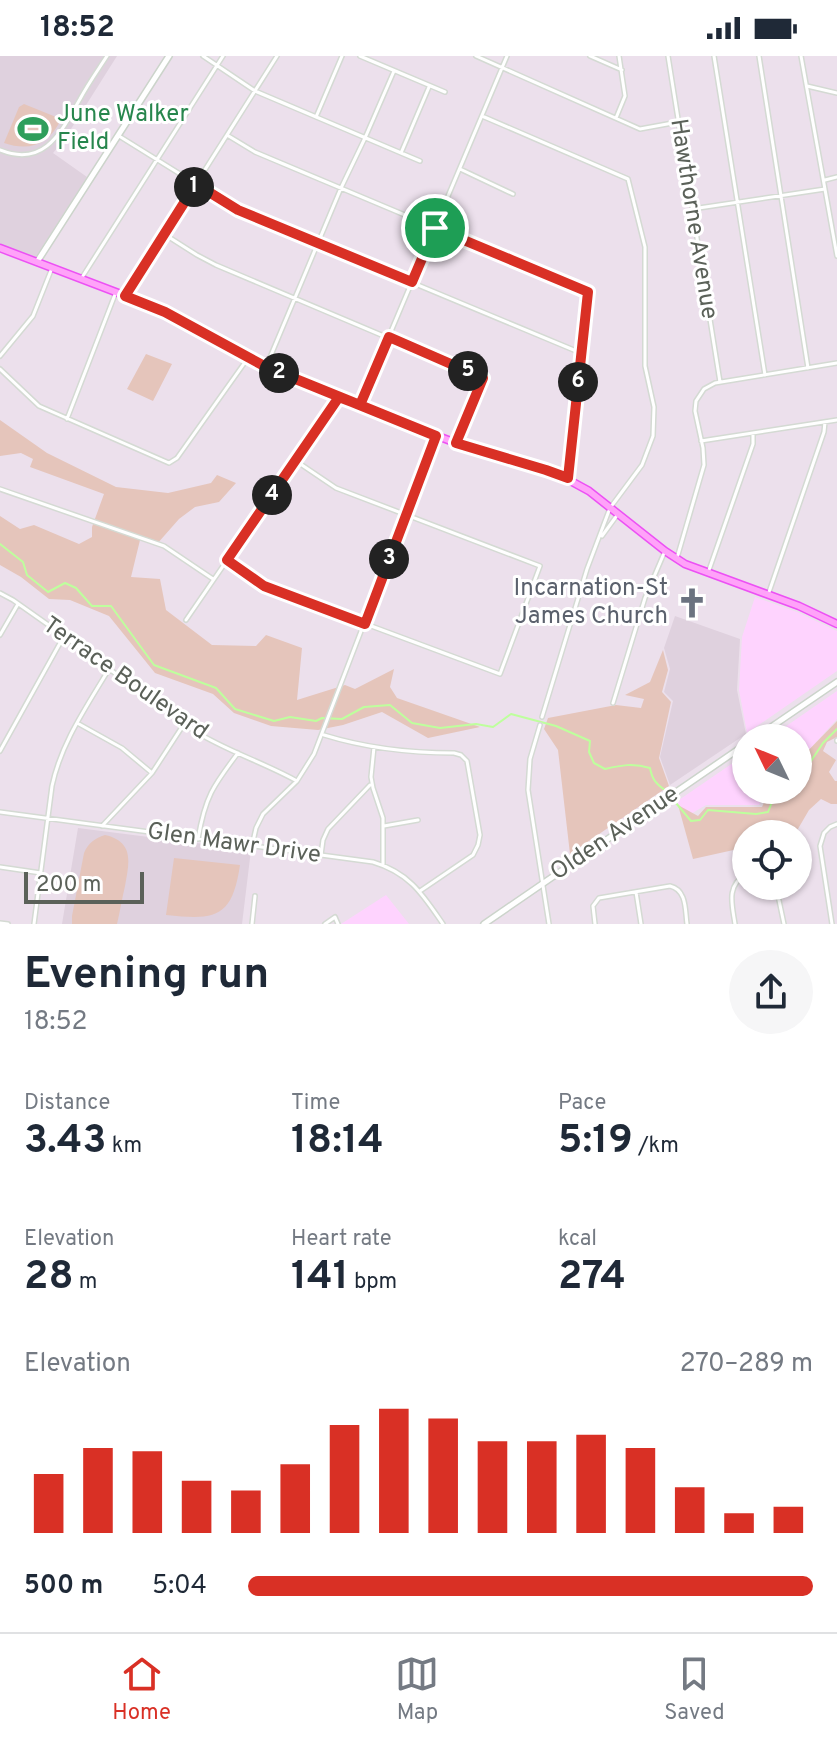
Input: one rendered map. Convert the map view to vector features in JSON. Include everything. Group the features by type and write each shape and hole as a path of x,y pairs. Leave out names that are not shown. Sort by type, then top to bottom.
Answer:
{"main road":[{"path":"37,262 169,56"},
{"path":"0,248 165,312 266,367 339,397 436,436 568,478 676,559 708,574 799,606 837,624"},
{"path":"776,724 837,682"},
{"name":"Olden Avenue","path":"484,924 732,754"}],"street":[{"path":"0,150 23,155 51,143 107,56"},
{"path":"203,56 255,91 420,161"},
{"path":"81,279 223,56"},
{"path":"125,296 277,56"},
{"path":"316,117 342,56"},
{"path":"360,56 445,92"},
{"path":"476,56 640,129 678,122"},
{"path":"360,405 507,56"},
{"path":"590,56 622,70"},
{"path":"616,118 625,96 619,56"},
{"name":"Hawthorne Avenue","path":"668,56 720,382"},
{"path":"714,56 765,375"},
{"path":"759,56 808,368"},
{"path":"801,56 834,225 837,256"},
{"path":"266,367 394,71"},
{"path":"401,153 430,86"},
{"path":"807,86 837,93"},
{"path":"482,116 628,179 645,247 645,366 654,407 650,446 642,465 610,508 587,569 542,717"},
{"path":"118,135 238,210 581,353"},
{"path":"227,135 255,152 588,292 568,478"},
{"path":"460,169 513,194"},
{"path":"824,180 837,177"},
{"path":"692,209 825,189"},
{"path":"164,234 205,260 483,378 456,443"},
{"path":"0,356 33,316 52,268"},
{"path":"67,419 116,292"},
{"path":"0,369 35,404 165,462 172,462 248,358"},
{"path":"676,559 702,473 704,456 695,411 699,395 708,386 720,382 837,363"},
{"path":"186,620 339,397"},
{"path":"701,441 837,420"},
{"path":"768,595 825,422"},
{"path":"708,574 753,444 753,433"},
{"path":"252,846 263,814 297,781 309,764 436,436"},
{"path":"227,560 264,586 500,674 540,566 336,488 296,461"},
{"path":"0,489 154,542 213,579"},
{"path":"598,543 618,514"},
{"path":"613,703 645,598 665,551"},
{"name":"Terrace Boulevard","path":"0,593 205,738 297,781"},
{"path":"0,635 18,603"},
{"path":"0,751 64,636"},
{"path":"34,924 57,765 68,739 109,669"},
{"path":"78,723 122,748 152,773"},
{"path":"102,826 152,773 184,724"},
{"path":"540,725 528,770 528,790 549,924"},
{"path":"322,734 349,743 415,752 454,753 464,758 468,765 480,835 478,845 469,858 420,891"},
{"path":"374,747 372,784 382,811 383,865"},
{"path":"198,839 208,797 238,752"},
{"path":"321,855 328,829 372,784"},
{"name":"Glen Mawr Drive","path":"0,812 383,865 401,874 420,891 443,924"},
{"path":"384,826 418,820"},
{"path":"832,924 820,850 821,838 826,830 837,824"},
{"path":"0,867 41,873"},
{"path":"595,924 592,910 598,899 670,886 677,888 683,897 687,924"},
{"path":"636,892 641,924"},
{"path":"252,924 255,896"},
{"path":"732,900 735,924"},
{"path":"779,900 784,924"},
{"path":"325,924 335,917 338,924"},
{"path":"0,923 8,924"}],"shaded area":[{"path":"0,56 117,56 53,153 87,177 35,258 0,245"},
{"name":"June Walker Field","path":"24,104 61,119 51,135 38,144 22,147 4,143 19,107"},
{"path":"146,354 172,364 153,401 127,389"},
{"path":"0,420 47,453 116,487 168,493 211,483 217,475 236,483 219,502 195,507 179,519 157,544 141,536 131,577 160,579 166,610 212,645 256,646 266,635 302,648 297,700 345,685 355,689 394,669 390,687 397,698 480,727 428,738 382,712 318,730 271,726 234,713 213,694 155,673 109,616 70,600 49,599 0,565 0,516 20,529 34,525 79,544 92,537 92,527 104,494 30,467 33,459 21,453 0,456"},
{"path":"755,597 797,612 837,631 837,671 760,724 745,724 739,690 742,637"},
{"path":"675,616 740,639 737,690 744,724 732,724 732,743 670,785 660,757 673,701 664,692 670,669 664,648"},
{"path":"663,650 668,670 662,692 671,702 659,758 669,786 570,854 558,750 544,729 548,718 616,705 641,708 644,699 625,695 650,682"},
{"path":"837,691 837,719 812,747 812,724 789,724"},
{"path":"837,721 837,737 827,742 823,751 836,760 829,772 837,781 837,804 821,799 803,820 732,820 732,850 693,859 678,805 698,816 706,807 812,804 812,747"},
{"path":"732,764 732,804 759,804 706,805 689,815 676,802"},
{"path":"78,828 251,850 242,924 62,924"},
{"path":"105,835 115,838 128,854 127,877 117,924 72,924 84,853 92,841"},
{"path":"174,858 240,865 237,883 226,906 209,916 166,915"},
{"path":"386,895 409,924 341,924"}],"waterway":[{"path":"0,544 23,562 27,575 48,592 65,583 76,588 92,606 111,606 154,665 216,688 235,709 274,721 290,717 316,721 322,718 342,719 364,707 390,705 412,723 440,728 476,724 493,727 511,714 556,726 590,741 589,752 594,763 605,769 628,765 650,768 655,781 665,790"},
{"path":"812,760 837,729"},
{"path":"676,803 691,821 700,820 708,810 756,814 768,812 771,804"}],"place":[{"name":"June Walker Field","path":"33,129"},
{"name":"Incarnation-St James Church","path":"692,603"}],"route":[{"path":"435,228 412,282 238,210 196,184 125,296 165,312 266,367 290,377 360,405 436,436 365,624 264,586 227,560 339,397 360,405 389,337 483,378 456,443 568,478 588,292 435,228"}]}
